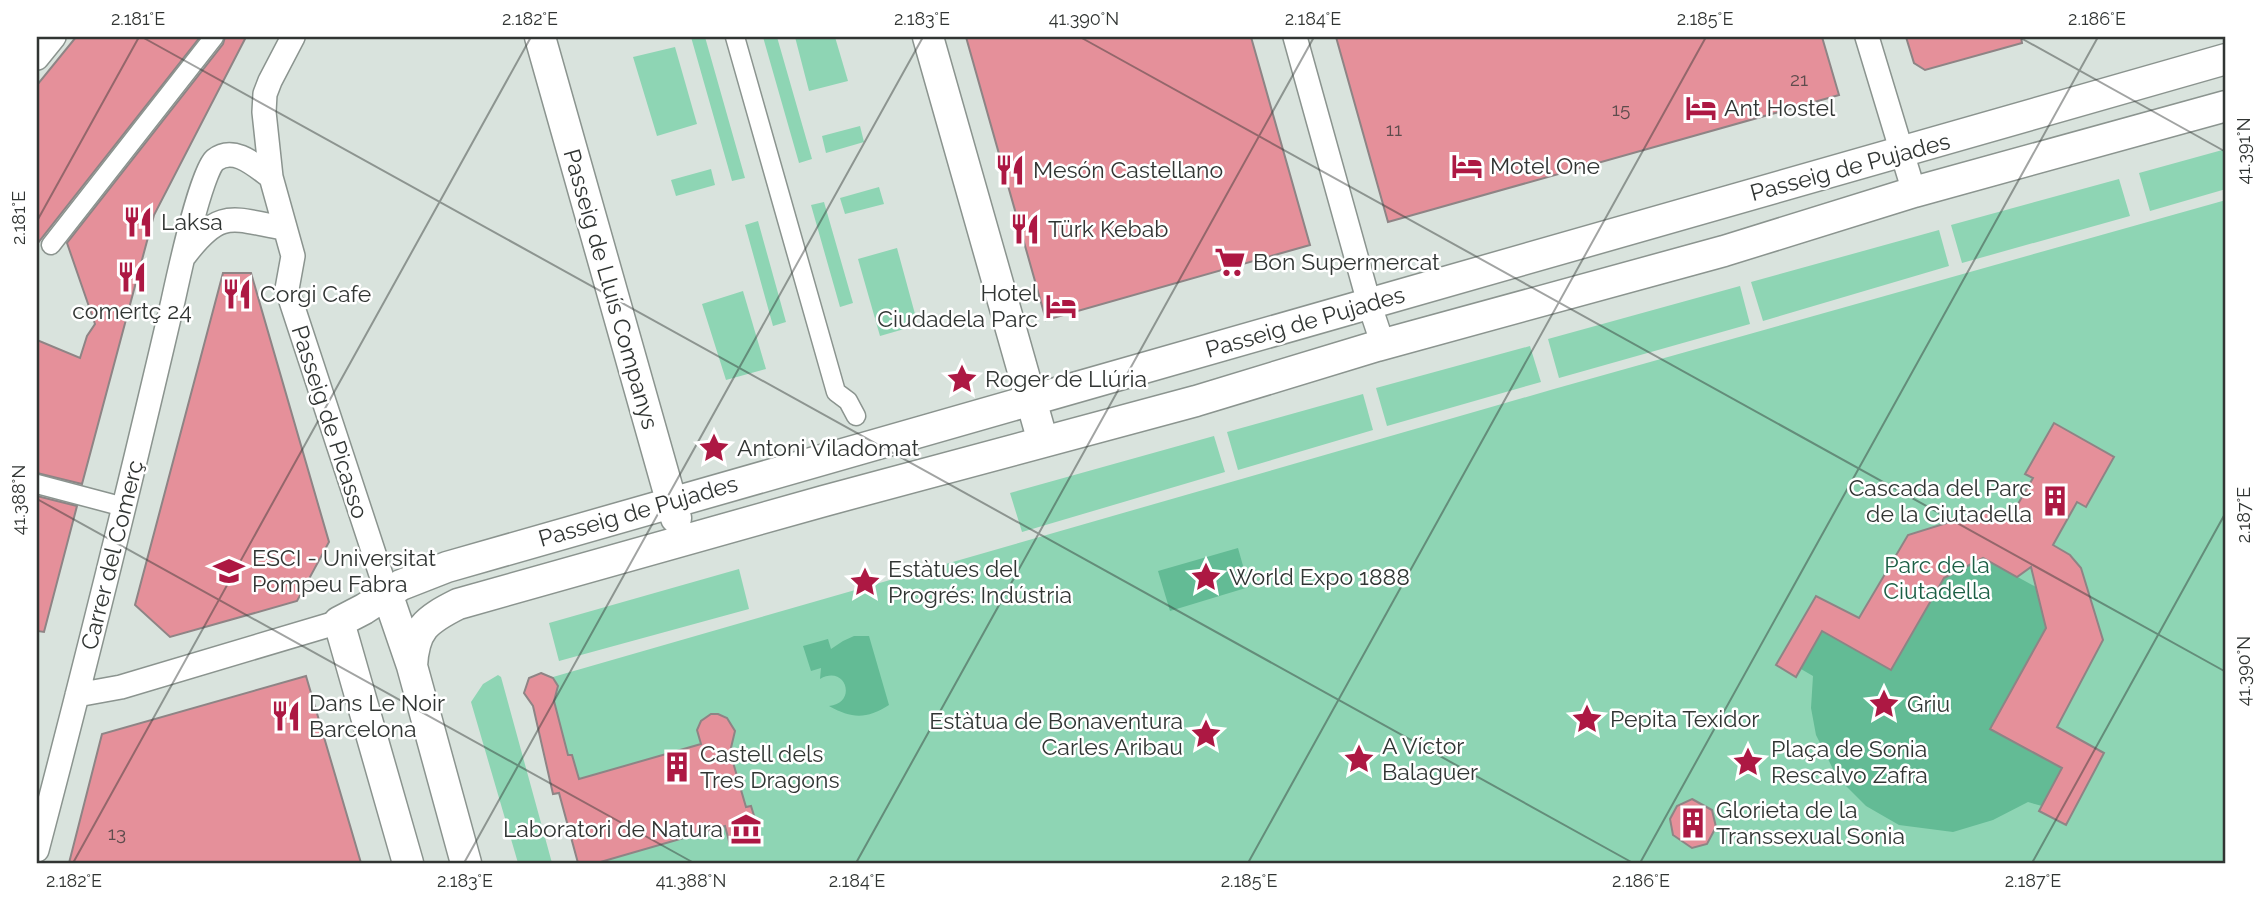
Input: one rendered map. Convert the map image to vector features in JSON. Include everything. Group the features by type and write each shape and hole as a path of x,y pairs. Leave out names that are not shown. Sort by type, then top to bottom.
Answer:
{"street":[{"path":"37,58 54,37"},
{"path":"51,245 214,37"},
{"path":"271,177 264,111 265,94 293,37"},
{"name":"Passeig de Lluís Companys","path":"540,37 683,540"},
{"path":"735,37 836,392 848,401 856,416"},
{"path":"928,37 1043,442"},
{"path":"1295,37 1383,345"},
{"path":"1867,37 1914,191"},
{"name":"Passeig de Pujades","path":"77,695 121,687 363,608 416,577 447,566 2226,59"},
{"name":"Passeig de Pujades","path":"423,625 458,604 1196,401 1383,345 1724,251 1914,191 2226,106"},
{"name":"Carrer del Comerç","path":"37,850 124,507 183,258 209,168 215,160 228,155 241,157 271,177"},
{"name":"Passeig de Picasso","path":"271,177 293,256 287,289 363,608 412,666"},
{"name":"Carrer del Comerç","path":"183,258 197,240 217,223 229,219 284,228"},
{"path":"37,484 124,507"},
{"path":"408,863 363,608 423,625"},
{"name":"Passeig de Picasso","path":"423,625 413,649 412,666 466,863"}],"green space":[{"path":"691,37 705,37 745,178 732,181"},
{"path":"763,37 777,37 812,159 799,163"},
{"path":"795,37 835,37 848,81 809,91"},
{"path":"675,47 697,124 657,136 633,57"},
{"path":"860,126 864,142 826,153 822,136"},
{"path":"2226,149 2226,189 2150,211 2139,173"},
{"path":"711,169 715,185 676,196 671,180"},
{"path":"2119,179 2130,216 1962,263 1951,225"},
{"path":"879,187 884,204 845,214 840,198"},
{"name":"Parc de la Ciutadella","path":"2226,200 2226,863 578,863 559,794 553,794 533,706 524,693 529,678 541,673 553,677 1554,389"},
{"path":"824,202 853,303 840,307 811,205"},
{"path":"758,221 786,322 773,326 745,225"},
{"path":"1939,230 1949,266 1763,321 1751,282"},
{"path":"897,248 918,325 880,336 858,259"},
{"path":"1740,286 1750,324 1559,378 1548,339"},
{"path":"743,291 766,369 726,380 702,304"},
{"path":"1530,346 1541,382 1387,426 1376,388"},
{"path":"1363,394 1373,430 1238,470 1227,432"},
{"path":"1214,436 1225,472 1022,532 1010,493"},
{"path":"739,569 749,609 559,661 549,623"},
{"path":"498,675 501,677 552,863 518,863 471,702 483,684"}],"shaded area":[{"path":"1238,548 1249,587 1170,611 1158,571"},
{"path":"1983,558 2036,587 2046,628 1990,729 2062,768 2042,806 2028,802 1993,820 1953,832 1899,825 1866,806 1837,777 1816,735 1811,708 1813,676 1801,669 1822,631 1891,670 1944,578"},
{"path":"854,636 869,636 889,705 874,713 859,716 829,706 843,698 845,686 836,676 820,679 821,668 811,671 803,646 828,639 831,649"}],"building":[{"path":"76,37 200,37 37,244 37,85"},
{"path":"225,37 246,37 154,215 82,484 37,473 37,340 80,358 87,336 95,324 67,243 223,44"},
{"path":"966,37 1251,37 1310,245 1046,320"},
{"path":"1336,37 1822,37 1839,95 1388,222"},
{"path":"1906,37 2021,37 2022,43 1925,70 1914,63"},
{"path":"223,273 251,273 329,542 297,601 170,637 135,605"},
{"path":"2054,423 2114,457 2086,507 2077,502 2053,545 2070,555 2081,568 2103,640 2057,727 2104,753 2066,825 2039,811 2062,768 1990,729 2046,628 2031,567 2017,577 1983,558 1944,578 1891,670 1822,631 1796,677 1776,665 1816,596 1859,618 1908,535 1982,512 2011,516 2033,478 2025,474"},
{"path":"37,496 77,506 44,632 37,631"},
{"name":"Castell dels Tres Dragons","path":"541,673 553,678 558,686 554,701 568,755 572,755 579,779 701,744 697,730 701,721 711,714 727,718 735,731 730,752 746,807 751,806 760,835 730,845 725,826 597,863 578,863 559,793 553,794 533,706 524,693 529,678"},
{"path":"306,676 361,863 69,863 102,734"},
{"name":"Glorieta de la Transsexual Sonia","path":"1692,799 1712,810 1716,827 1707,844 1692,848 1673,835 1670,819 1677,806"}],"place":[{"name":"Ant Hostel","path":"1701,108"},
{"name":"Motel One","path":"1467,166"},
{"name":"Mesón Castellano","path":"1010,170"},
{"name":"Laksa","path":"138,222"},
{"name":"Türk Kebab","path":"1025,229"},
{"name":"Bon Supermercat","path":"1230,262"},
{"name":"comertç 24","path":"132,277"},
{"name":"Corgi Cafe","path":"237,294"},
{"name":"Hotel Ciudadela Parc","path":"1061,306"},
{"name":"Roger de Llúria","path":"962,379"},
{"name":"Antoni Viladomat","path":"714,448"},
{"name":"Cascada del Parc de la Ciutadella","path":"2055,501"},
{"name":"ESCI - Universitat Pompeu Fabra","path":"229,571"},
{"name":"World Expo 1888","path":"1206,577"},
{"name":"Estàtues del Progrés: Indústria","path":"865,582"},
{"name":"Griu","path":"1884,704"},
{"name":"Dans Le Noir Barcelona","path":"286,716"},
{"name":"Pepita Texidor","path":"1587,719"},
{"name":"Estàtua de Bonaventura Carles Aribau","path":"1206,734"},
{"name":"A Víctor Balaguer","path":"1359,759"},
{"name":"Plaça de Sonia Rescalvo Zafra","path":"1748,762"},
{"name":"Castell dels Tres Dragons","path":"677,767"},
{"name":"Glorieta de la Transsexual Sonia","path":"1693,823"},
{"name":"Laboratori de Natura","path":"746,829"}]}
